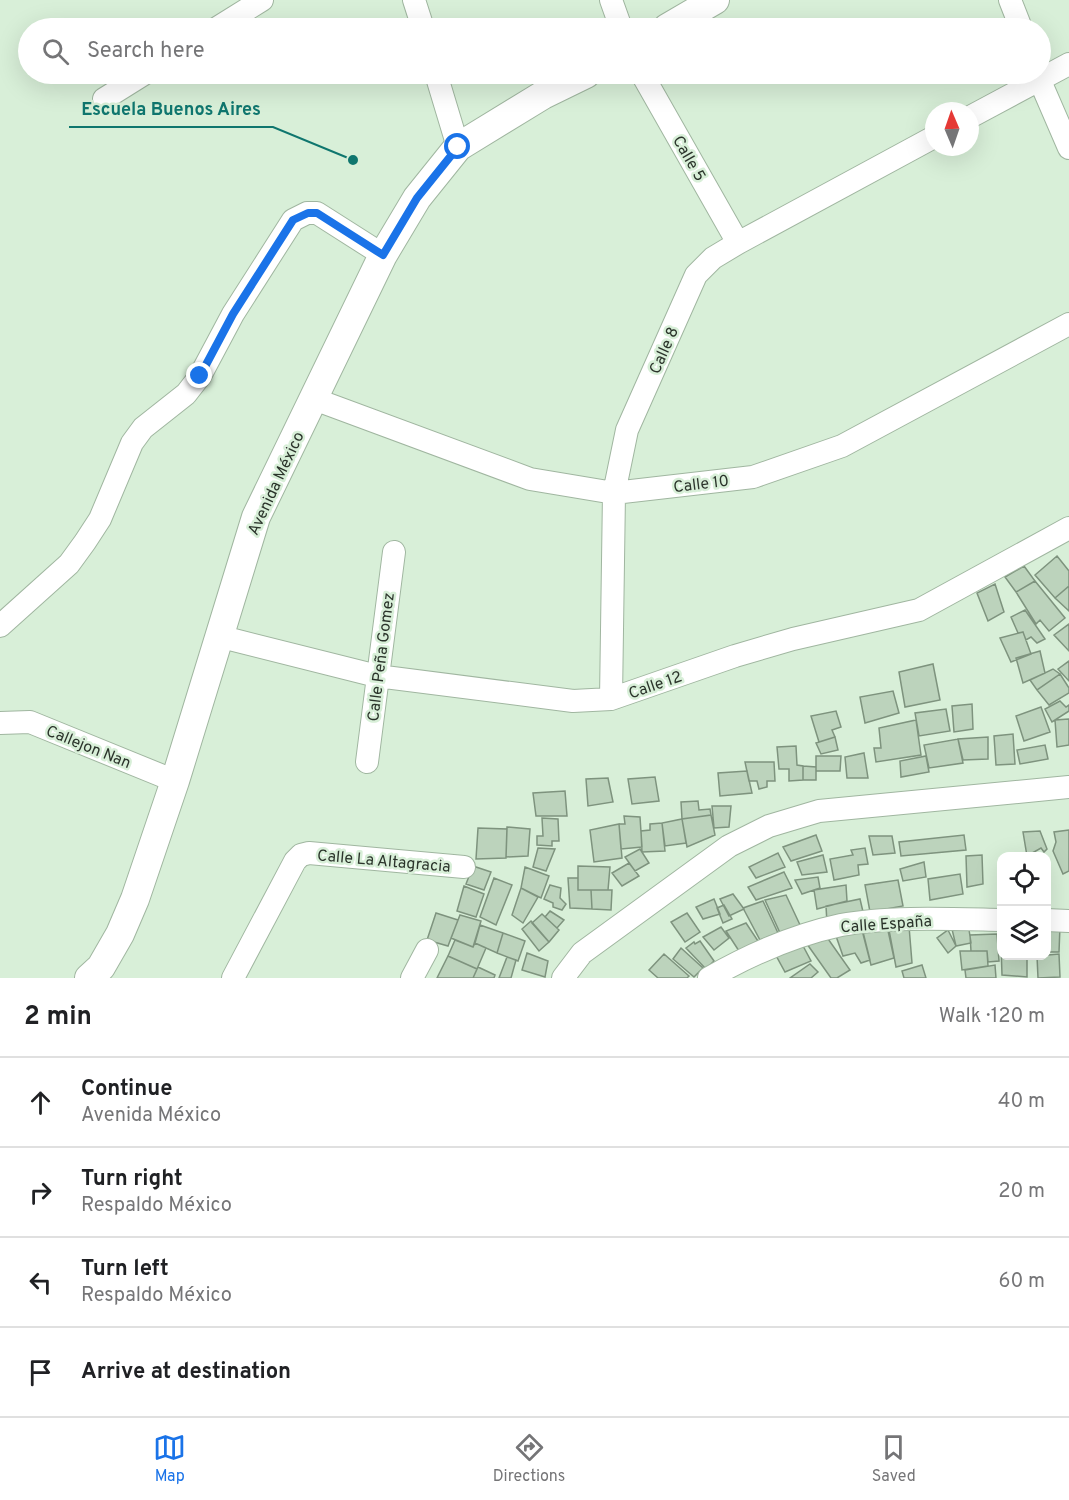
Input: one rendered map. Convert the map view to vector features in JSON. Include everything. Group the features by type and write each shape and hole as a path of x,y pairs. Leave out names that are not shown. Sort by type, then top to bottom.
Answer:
{"street":[{"path":"232,18 262,0"},
{"path":"414,0 420,18"},
{"path":"611,0 617,18"},
{"path":"684,18 715,0"},
{"path":"1010,0 1017,18"},
{"path":"1051,71 1069,63"},
{"path":"104,99 128,84"},
{"path":"439,84 458,147"},
{"name":"Avenida México","path":"101,974 135,899 175,781 256,517 383,255 417,198 458,147 565,84"},
{"name":"Calle 5","path":"648,84 738,243"},
{"path":"979,112 1026,84"},
{"path":"1042,84 1069,148"},
{"name":"Calle 8","path":"611,699 614,493 627,430 696,275 713,258 738,243 925,141"},
{"path":"0,626 69,564 86,542 100,519 132,443 143,428 186,394 200,376 233,314 293,220 308,213 317,213 383,255"},
{"name":"Calle 10","path":"314,399 530,479 614,493 753,477 842,446 1069,324"},
{"name":"Calle 12","path":"218,636 377,676 573,701 611,699 735,656 793,639 919,610 1069,528"},
{"name":"Calle Peña Gomez","path":"368,762 394,552"},
{"name":"Callejon Nan","path":"0,723 30,722 175,781"},
{"path":"563,978 582,953 729,846 770,826 819,811 1069,788"},
{"name":"Calle La Altagracia","path":"233,978 295,861 301,855 309,853 464,867"},
{"name":"Calle España","path":"709,978 752,955 798,936 843,925 925,919 997,920"},
{"path":"1051,920 1069,921"},
{"path":"412,978 428,950"}],"building":[{"path":"1057,556 1069,571 1069,586 1055,598 1035,575"},
{"path":"1024,566 1035,581 1016,592 1005,577"},
{"path":"1035,581 1065,618 1049,631 1040,620 1036,624 1016,592"},
{"path":"995,584 1004,612 988,621 977,593"},
{"path":"1069,586 1069,611 1055,598"},
{"path":"1025,610 1045,639 1037,643 1031,637 1026,640 1023,632 1018,633 1011,617"},
{"path":"1069,624 1069,651 1054,635"},
{"path":"1023,632 1031,654 1011,662 1000,638"},
{"path":"1040,651 1045,673 1023,683 1016,658"},
{"path":"1069,661 1069,681 1058,669"},
{"path":"933,664 940,700 905,707 899,672"},
{"path":"1053,669 1060,674 1037,690 1030,680"},
{"path":"1060,674 1069,688 1069,693 1049,705 1037,690"},
{"path":"893,691 899,713 865,723 860,697"},
{"path":"1060,701 1066,707 1069,705 1069,711 1052,722 1045,709"},
{"path":"972,704 973,729 954,732 952,706"},
{"path":"1041,707 1050,732 1024,741 1016,716"},
{"path":"946,709 950,731 919,736 915,713"},
{"path":"836,711 841,727 832,730 835,737 819,742 811,716"},
{"path":"1069,719 1069,745 1057,747 1055,720"},
{"path":"916,720 921,755 876,762 874,748 881,748 879,728"},
{"path":"1013,734 1015,764 996,765 994,736"},
{"path":"835,737 838,750 821,754 816,743"},
{"path":"988,737 988,759 963,760 958,739"},
{"path":"958,739 963,763 929,768 924,745"},
{"path":"1045,745 1048,759 1020,764 1017,750"},
{"path":"796,746 797,765 803,766 803,780 789,781 789,769 779,769 777,747"},
{"path":"864,753 868,778 847,778 845,757"},
{"path":"816,756 841,756 840,771 816,771"},
{"path":"926,756 929,772 901,777 900,761"},
{"path":"745,762 774,762 775,781 767,781 767,787 759,789 757,781 749,781"},
{"path":"803,766 816,767 816,780 803,780"},
{"path":"747,771 752,793 720,796 718,773"},
{"path":"655,777 659,801 632,804 628,779"},
{"path":"608,778 613,802 588,806 586,779"},
{"path":"565,791 567,816 536,816 533,793"},
{"path":"698,801 699,810 710,809 711,815 682,819 681,802"},
{"path":"712,806 731,806 729,827 714,828"},
{"path":"711,815 715,835 687,847 682,819"},
{"path":"624,816 640,817 642,847 621,849 619,824 625,824"},
{"path":"542,818 558,819 559,841 552,841 552,846 537,845 537,836 543,836"},
{"path":"682,819 686,843 665,846 662,823"},
{"path":"662,823 665,851 642,852 641,831 650,830 650,824"},
{"path":"619,824 622,858 594,862 590,830"},
{"path":"507,827 530,829 528,856 506,857"},
{"path":"478,828 507,829 506,858 476,859"},
{"path":"1069,830 1069,871 1063,874 1053,851 1056,842 1054,832"},
{"path":"1040,831 1047,849 1044,852 1041,848 1034,852 1026,852 1023,832"},
{"path":"816,835 822,851 791,861 783,847"},
{"path":"964,835 966,850 901,856 899,842"},
{"path":"869,836 892,836 895,853 873,855"},
{"path":"538,848 555,849 546,871 533,867"},
{"path":"865,848 868,864 858,865 859,875 834,880 830,859 853,855 851,850"},
{"path":"640,849 649,863 635,871 625,857"},
{"path":"778,853 785,867 756,878 749,867"},
{"path":"823,855 827,872 802,875 797,862"},
{"path":"982,855 983,884 967,887 966,856"},
{"path":"924,862 926,877 903,881 900,869"},
{"path":"629,863 639,876 622,886 612,873"},
{"path":"473,866 491,872 484,890 466,884"},
{"path":"578,866 610,867 608,890 578,890"},
{"path":"525,867 549,876 541,898 521,888"},
{"path":"784,872 792,888 756,900 748,887"},
{"path":"960,874 963,894 930,900 928,879"},
{"path":"818,877 820,888 802,894 795,880"},
{"path":"494,878 512,885 496,925 480,917"},
{"path":"568,878 578,878 578,890 591,890 592,909 570,908"},
{"path":"898,880 903,906 870,912 865,885"},
{"path":"550,885 561,888 560,898 566,904 562,910 553,907 553,903 544,899"},
{"path":"846,885 847,901 817,909 814,890"},
{"path":"464,886 484,894 476,917 457,911"},
{"path":"521,888 538,897 523,923 512,915"},
{"path":"591,890 612,890 611,910 592,909"},
{"path":"733,894 744,909 729,916 720,899"},
{"path":"786,895 801,927 781,935 765,900"},
{"path":"714,899 720,914 703,919 696,907"},
{"path":"860,899 864,916 827,923 826,906"},
{"path":"763,901 778,933 760,940 743,908"},
{"path":"724,905 732,919 723,923 717,908"},
{"path":"550,911 564,920 557,928 545,917"},
{"path":"436,913 458,920 448,946 427,940"},
{"path":"687,913 700,932 685,942 671,922"},
{"path":"542,914 559,930 549,942 532,923"},
{"path":"460,915 481,921 473,947 451,938"},
{"path":"531,921 549,942 539,951 522,929"},
{"path":"746,923 758,941 739,951 726,931"},
{"path":"968,923 971,943 956,946 951,925"},
{"path":"480,925 503,933 497,953 475,943"},
{"path":"887,926 894,958 871,965 862,930"},
{"path":"909,926 912,963 896,967 889,930"},
{"path":"1051,926 1060,926 1059,952 1051,952"},
{"path":"721,927 729,938 714,950 703,937"},
{"path":"948,930 956,946 948,953 937,938"},
{"path":"863,932 870,960 861,963 855,953 843,956 836,936"},
{"path":"503,933 525,941 518,961 497,953"},
{"path":"997,934 997,960 999,961 988,962 987,951 971,951 970,935"},
{"path":"826,936 850,970 837,978 831,978 807,944"},
{"path":"455,940 473,947 475,943 486,948 477,969 448,956"},
{"path":"700,941 714,961 706,969 686,948"},
{"path":"802,944 811,961 785,972 773,950"},
{"path":"681,948 703,968 694,977 673,959"},
{"path":"960,951 987,951 988,966 962,970"},
{"path":"527,953 548,961 545,977 522,970"},
{"path":"664,954 689,976 687,978 658,978 649,970"},
{"path":"1059,954 1060,977 1038,978 1037,960 1051,960 1051,955"},
{"path":"448,956 477,969 473,978 437,978"},
{"path":"507,957 516,960 511,978 499,978"},
{"path":"1002,960 1027,960 1027,977 1002,975"},
{"path":"810,964 818,972 811,978 790,978"},
{"path":"922,965 926,978 904,978 902,971"},
{"path":"995,965 996,978 966,978 965,970"},
{"path":"478,967 495,975 494,978 473,978"}],"place":[{"name":"Escuela Buenos Aires","path":"353,160"}],"route":[{"path":"200,376 233,314 280,237 293,220 308,213 317,213 383,255 417,198 458,147"}]}
